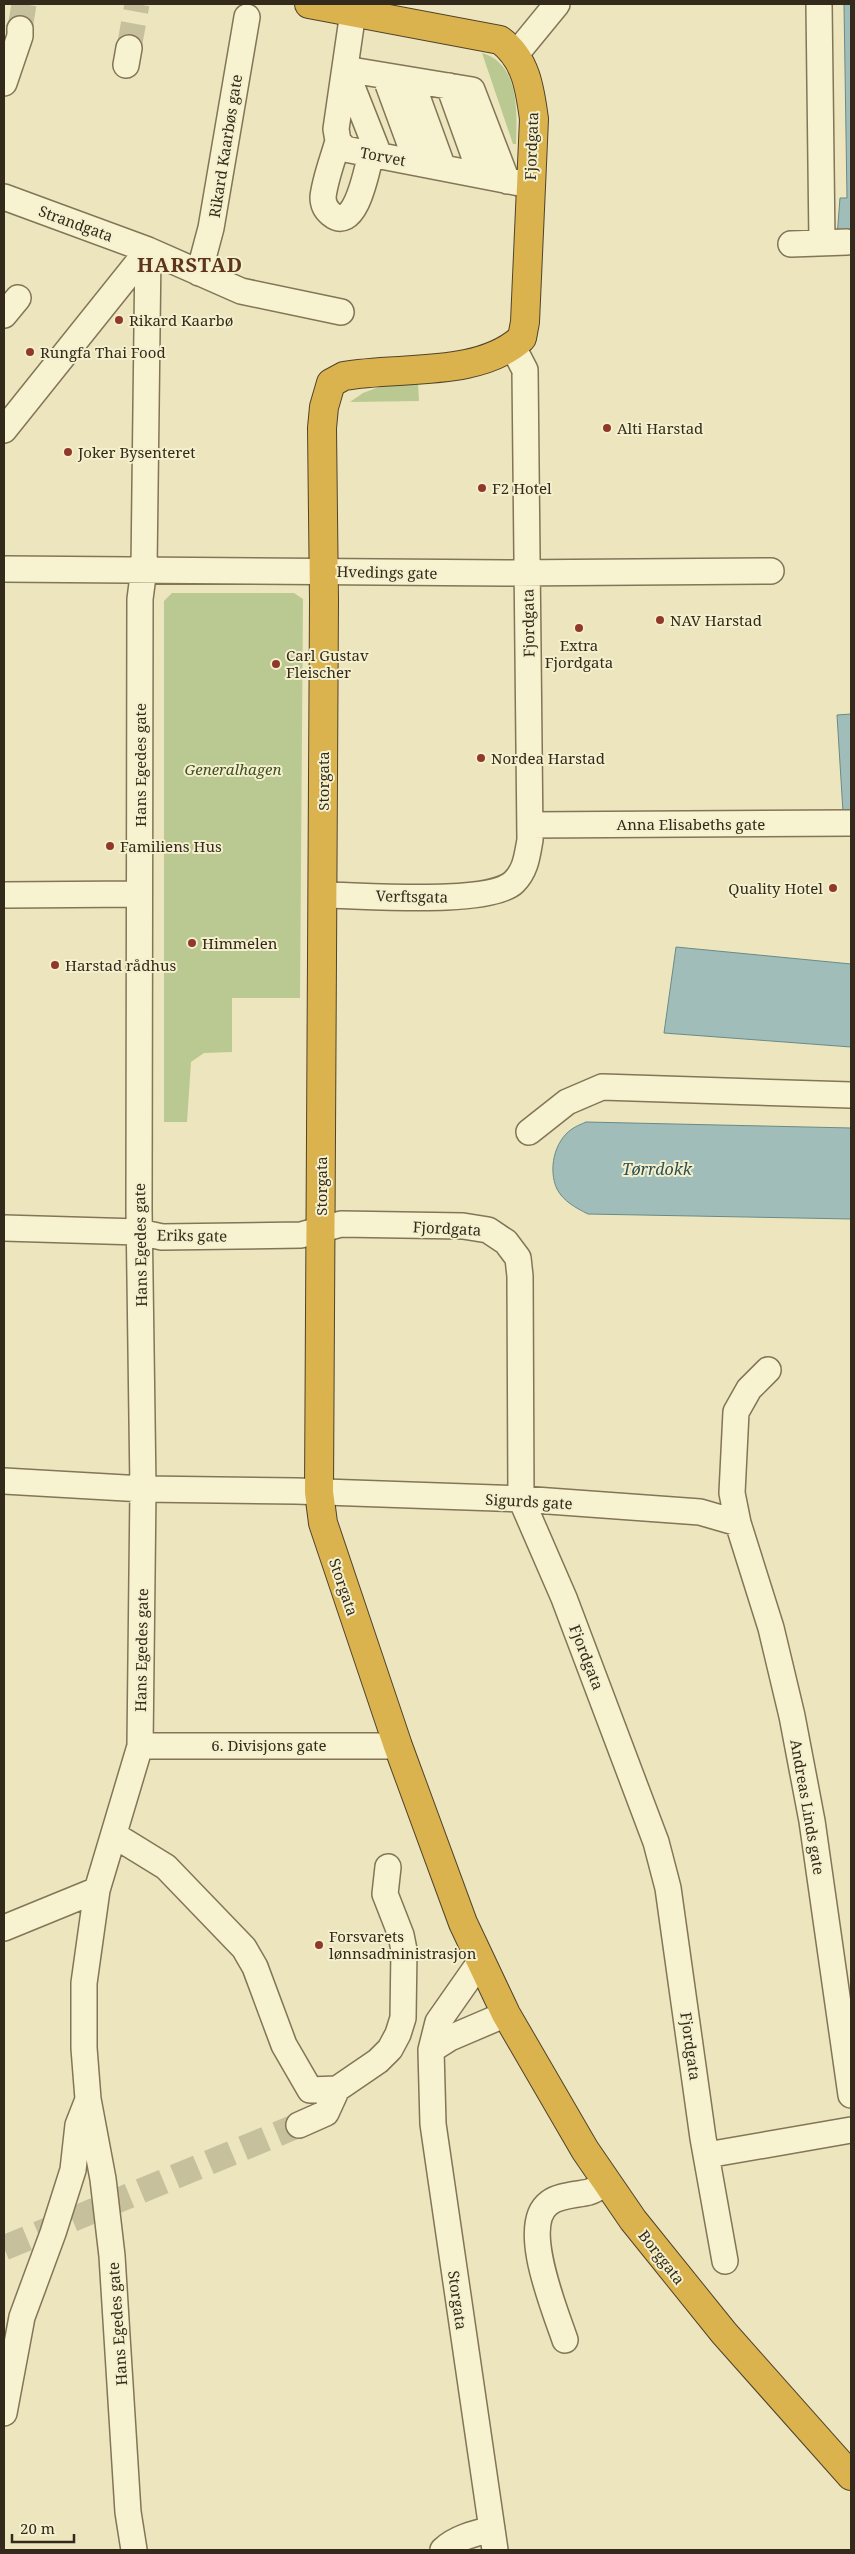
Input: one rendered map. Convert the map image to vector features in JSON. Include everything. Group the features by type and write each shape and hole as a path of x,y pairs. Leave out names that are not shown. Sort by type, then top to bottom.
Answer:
{"highway":[{"name":"Fjordgata","path":"309,4 487,36 500,40 516,54 526,77 534,119 518,183 525,322 522,338 512,347"},
{"name":"Storgata","path":"506,2014 463,1923 398,1746 323,1523 319,1492 324,571 322,428 324,408 331,383 344,376 365,372 432,368 481,361 502,354 512,347"},
{"name":"Borggata","path":"506,2014 540,2076 606,2183 689,2292 851,2476"}],"street":[{"path":"516,54 557,4"},
{"path":"819,4 822,243"},
{"path":"353,12 365,73 391,158"},
{"name":"Rikard Kaarbøs gate","path":"199,273 212,228 247,17"},
{"path":"4,83 20,36 20,29"},
{"path":"365,73 472,90 518,183"},
{"path":"365,73 336,129 338,141 323,199 326,210 334,217 345,217 355,209 391,158"},
{"path":"365,73 391,158"},
{"path":"430,83 462,172"},
{"path":"430,83 462,172"},
{"name":"Torvet","path":"338,141 344,149 518,183"},
{"name":"Strandgata","path":"4,197 148,250 199,273"},
{"path":"791,244 847,242"},
{"path":"4,430 148,250"},
{"name":"Hans Egedes gate","path":"134,2550 128,2512 112,2256 102,2179 88,2099 84,2048 84,1983 97,1890 140,1746 144,1489 139,1232 140,599 144,568 148,385 148,250"},
{"path":"199,273 241,291 341,312"},
{"name":"Fjordgata","path":"500,891 514,882 526,866 530,825 525,370 512,347"},
{"name":"Hvedings gate","path":"4,569 144,568 527,572 771,571"},
{"name":"Anna Elisabeths gate","path":"530,825 851,823"},
{"name":"Verftsgata","path":"322,895 473,896 500,891"},
{"path":"4,895 139,894"},
{"path":"529,1132 567,1102 602,1087 851,1095"},
{"name":"Fjordgata","path":"320,1231 341,1224 464,1226 488,1230 506,1242 518,1258 520,1276 521,1499 568,1607 656,1842 668,1888 703,2138 724,2261"},
{"name":"Eriks gate","path":"4,1228 139,1232 172,1237 301,1235 320,1231"},
{"name":"Andreas Linds gate","path":"768,1370 744,1397 736,1412 732,1493 738,1524 771,1628 792,1716 812,1821 851,2096"},
{"name":"Sigurds gate","path":"4,1481 144,1489 319,1492 521,1499 700,1512 738,1524"},
{"name":"6. Divisjons gate","path":"140,1746 398,1746"},
{"path":"114,1835 161,1863 244,1948 255,1967 284,2045 310,2090 337,2089"},
{"path":"299,2125 326,2113 337,2089 378,2061 390,2049 403,2018 404,1950 401,1935 385,1894 388,1867"},
{"path":"4,1928 97,1890"},
{"name":"Storgata","path":"480,1962 438,2022 431,2050 433,2124 494,2540"},
{"path":"431,2050 450,2038 506,2014"},
{"name":"Hans Egedes gate","path":"4,2413 22,2317 73,2170 78,2124 88,2099"},
{"path":"707,2155 851,2130"},
{"path":"565,2340 554,2309 538,2248 536,2224 540,2210 551,2201 592,2191 606,2183"},
{"path":"443,2550 449,2544 467,2536 494,2540"}],"green space":[{"path":"482,53 494,59 503,67 510,78 516,104 516,144 513,144"},
{"path":"392,382 418,383 419,401 350,402 363,393"},
{"name":"Generalhagen","path":"172,593 294,593 303,599 300,998 232,998 232,1052 204,1053 191,1062 187,1122 164,1122 164,601"}],"water":[{"path":"844,4 851,4 851,237 837,237 840,198 847,198"},
{"path":"851,714 851,812 843,812 837,715"},
{"path":"676,947 851,964 851,1047 664,1033"},
{"name":"Tørrdokk","path":"586,1122 851,1128 851,1219 588,1214 566,1201 557,1189 553,1173 554,1156 561,1141 572,1129"}],"tunnel":[{"path":"20,29 24,4"},
{"path":"129,48 137,4"},
{"path":"4,2248 299,2125"}],"place":[{"name":"Rikard Kaarbø","path":"119,320"},
{"name":"Rungfa Thai Food","path":"30,352"},
{"name":"Alti Harstad","path":"607,428"},
{"name":"Joker Bysenteret","path":"68,452"},
{"name":"F2 Hotel","path":"482,488"},
{"name":"NAV Harstad","path":"660,620"},
{"name":"Extra Fjordgata","path":"579,628"},
{"name":"Carl Gustav Fleischer","path":"276,664"},
{"name":"Nordea Harstad","path":"481,758"},
{"name":"Familiens Hus","path":"110,846"},
{"name":"Quality Hotel","path":"833,888"},
{"name":"Himmelen","path":"192,943"},
{"name":"Harstad rådhus","path":"55,965"},
{"name":"Forsvarets lønnsadministrasjon","path":"319,1945"}],"district":[{"name":"HARSTAD","path":"190,264"}]}
